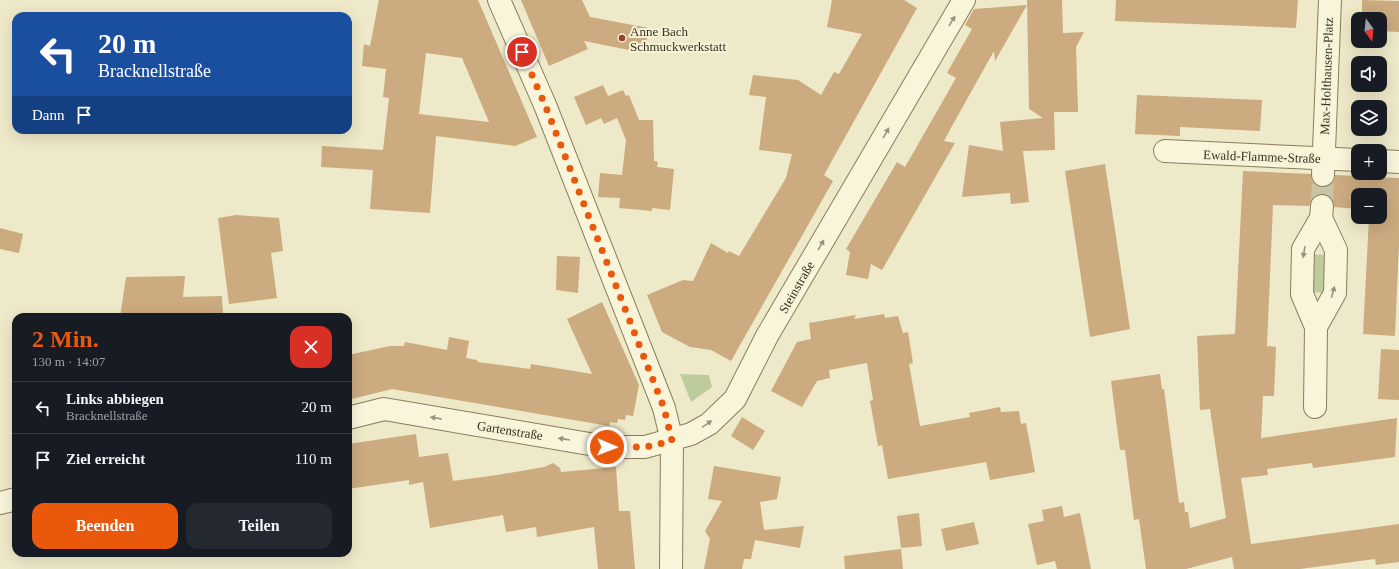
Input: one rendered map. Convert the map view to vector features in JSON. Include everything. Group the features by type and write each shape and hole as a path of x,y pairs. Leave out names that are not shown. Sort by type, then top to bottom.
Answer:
{"street":[{"path":"499,0 545,105 664,408 672,441 671,569"},
{"name":"Steinstraße","path":"672,441 691,434 709,424 735,398 767,336 964,0"},
{"name":"Max-Holthausen-Platz","path":"1323,167 1330,0"},
{"name":"Ewald-Flamme-Straße","path":"1165,152 1323,167 1351,161"},
{"path":"1387,161 1399,162"},
{"path":"1315,407 1316,327 1302,294 1303,249 1322,212 1336,250 1335,293 1316,327"},
{"name":"Gartenstraße","path":"352,417 384,409 607,447 645,447 672,441"},
{"path":"0,503 12,500"}],"green space":[{"path":"1310,254 1326,255 1325,293 1309,292"},
{"path":"680,374 709,375 712,387 691,402"}],"building":[{"path":"379,0 478,0 537,137 515,146 436,136 430,213 370,209 373,170 321,167 322,146 383,150 389,98 383,97 386,69 362,66 364,44 370,46","holes":["426,53 462,58 489,122 419,114"]},
{"path":"521,0 582,0 590,17 649,28 644,53 584,41 588,49 549,66"},
{"path":"832,0 904,0 917,8 824,175 833,181 731,361 711,350 690,347 662,332 647,295 683,280 693,281 711,243 728,253 729,251 739,256 786,178 792,154 759,150 766,97 749,95 753,75 798,80 821,95 834,72 839,74 862,34 827,27"},
{"path":"1027,0 1062,0 1063,33 1084,32 1076,47 1078,112 1054,112 1055,150 1023,151 1029,202 1011,204 1010,193 962,197 969,145 1003,151 1000,122 1043,118 1029,109"},
{"path":"1116,0 1298,0 1296,28 1115,21"},
{"path":"1362,0 1399,1 1399,32 1387,31 1387,12 1362,12"},
{"path":"1027,5 995,61 994,51 952,126 944,141 955,143 882,270 871,264 868,279 846,275 850,252 846,249 897,162 905,167 956,78 947,73 972,29 965,25 974,9"},
{"path":"603,85 608,96 623,90 626,96 629,95 639,120 653,120 654,161 658,162 657,167 674,169 670,210 652,208 652,211 619,208 620,198 598,197 600,173 622,175 626,140 617,118 604,124 601,118 586,125 574,97"},
{"path":"1137,95 1262,100 1260,131 1180,127 1180,136 1135,134"},
{"path":"1105,164 1130,329 1090,337 1065,171"},
{"path":"1243,171 1311,174 1312,181 1316,185 1322,187 1329,186 1334,181 1335,175 1351,176 1351,180 1387,180 1387,177 1399,178 1399,244 1395,336 1363,334 1369,224 1387,224 1387,188 1351,188 1351,208 1334,207 1333,201 1329,196 1323,194 1317,195 1312,199 1309,206 1273,205 1267,346 1276,347 1274,396 1263,396 1261,438 1397,418 1395,457 1313,468 1312,463 1267,469 1268,475 1241,478 1251,544 1399,524 1399,562 1376,565 1375,559 1300,569 1234,569 1232,557 1186,569 1146,569 1139,519 1134,520 1125,450 1120,450 1111,381 1160,374 1162,389 1164,389 1179,503 1184,502 1185,512 1188,512 1190,528 1226,518 1210,409 1200,410 1197,336 1235,334"},
{"path":"236,215 279,218 283,251 271,253 277,298 229,304 218,218"},
{"path":"0,228 23,234 19,253 0,249"},
{"path":"557,256 580,257 578,293 556,290"},
{"path":"185,276 183,297 222,296 223,313 121,313 126,277"},
{"path":"602,302 639,385 633,416 626,415 625,420 618,419 617,423 610,422 609,426 392,389 352,399 352,354 390,346 404,346 405,342 447,350 449,337 469,341 466,358 477,360 478,362 530,369 531,364 592,374 567,319"},
{"path":"884,314 885,318 898,316 903,333 908,332 913,363 909,364 920,426 970,417 969,413 1000,407 1001,412 1019,411 1021,424 1026,423 1035,472 990,480 986,462 888,479 882,445 878,446 870,401 873,400 867,363 829,370 830,378 817,381 802,407 771,391 797,342 811,339 809,323 856,315 854,319"},
{"path":"1381,349 1399,350 1399,400 1378,399"},
{"path":"742,417 765,431 753,450 731,436"},
{"path":"416,434 419,457 448,453 453,481 544,467 553,463 560,468 561,472 616,467 619,511 630,511 635,569 598,569 594,527 537,537 536,527 506,532 503,515 430,528 423,482 409,485 409,480 352,488 352,443"},
{"path":"714,466 781,477 777,499 760,502 764,530 804,526 800,548 755,540 751,559 744,559 742,569 704,569 710,539 705,531 722,501 708,499"},
{"path":"1062,506 1064,517 1080,513 1091,569 1057,569 1055,561 1037,565 1028,524 1044,521 1042,510"},
{"path":"919,513 922,546 901,548 897,516"},
{"path":"974,522 979,544 946,551 941,529"},
{"path":"901,549 903,569 845,569 844,556"}],"tunnel":[{"path":"1322,206 1323,175"}],"place":[{"name":"Anne Bach Schmuckwerkstatt","path":"622,38"}],"route":[{"path":"522,52 545,105 664,408 672,441 645,447 607,447"}]}
